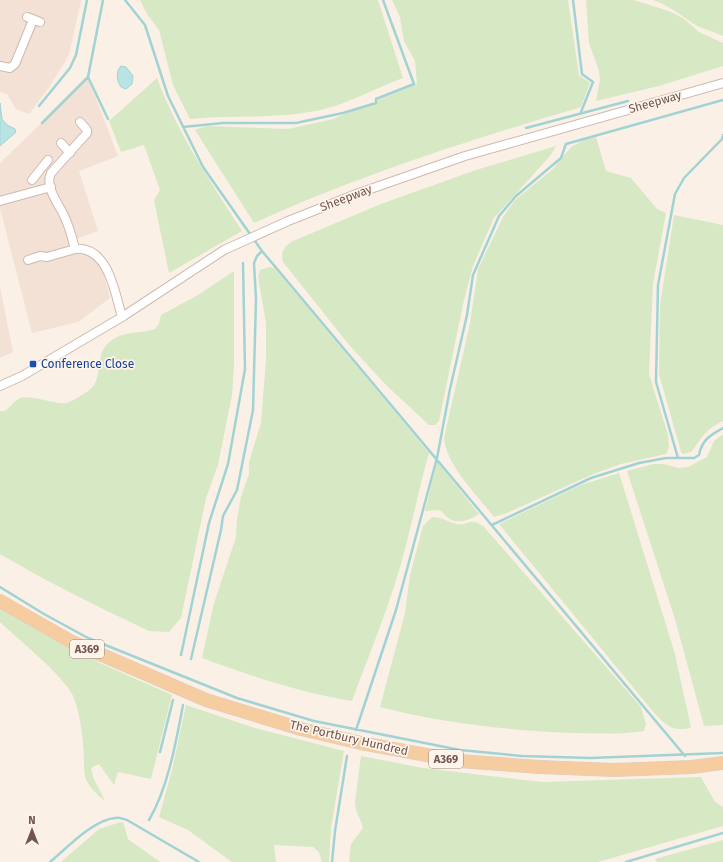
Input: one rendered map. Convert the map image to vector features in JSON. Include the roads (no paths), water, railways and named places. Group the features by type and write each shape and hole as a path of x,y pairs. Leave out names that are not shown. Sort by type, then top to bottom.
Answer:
{"main road":[{"name":"The Portbury Hundred","path":"0,601 72,642 206,700 301,729 361,743 459,761 539,767 614,770 692,767 723,763"}],"street":[{"path":"0,66 10,68 14,66 33,20"},
{"name":"Sheepway","path":"0,386 22,376 122,318 224,250 252,236 340,200 450,161 723,83"},
{"path":"75,249 65,218 56,203 51,187 51,174 87,133 87,130 80,122"},
{"path":"61,143 70,153"},
{"path":"32,180 48,160"},
{"path":"40,170 51,174"},
{"path":"0,201 51,187"},
{"path":"28,260 39,252 47,257 75,249 88,251 103,263 109,274 122,318"}],"water":[{"path":"121,66 126,67 133,76 132,84 126,89 121,87 118,82 117,74"},
{"path":"0,103 2,119 7,125 15,129 16,132 0,146"}],"waterway":[{"path":"39,106 70,68 76,55 87,0"},
{"path":"42,123 88,77 103,0"},
{"path":"125,0 145,25 168,96 203,167 262,251 685,756"},
{"path":"183,127 223,123 296,123 343,113 376,103 376,99 414,84 383,0"},
{"path":"573,0 582,74 593,82 581,112"},
{"path":"88,77 108,119"},
{"path":"356,730 396,610 437,458 450,389 467,315 473,275 499,216 516,196 561,158 566,144 723,100"},
{"path":"526,128 628,101"},
{"path":"678,458 656,382 658,285 675,194 684,178 722,139 723,135"},
{"path":"191,659 223,516 237,490 253,410 256,299 254,263 257,256 262,251"},
{"path":"181,655 209,523 228,464 245,369 243,263"},
{"path":"492,525 591,478 639,463 666,458 694,458 699,455 702,445 707,438 723,428"},
{"path":"0,587 44,614 88,638 237,698 314,721 460,750 522,756 590,758 723,753"},
{"path":"160,752 173,700"},
{"path":"149,820 156,807 166,779 183,705"},
{"path":"332,862 335,831 347,756"},
{"path":"50,862 89,829 107,820 115,818 127,820 199,862"},
{"path":"626,862 723,833"}],"place":[{"name":"Conference Close","path":"33,364"}]}
